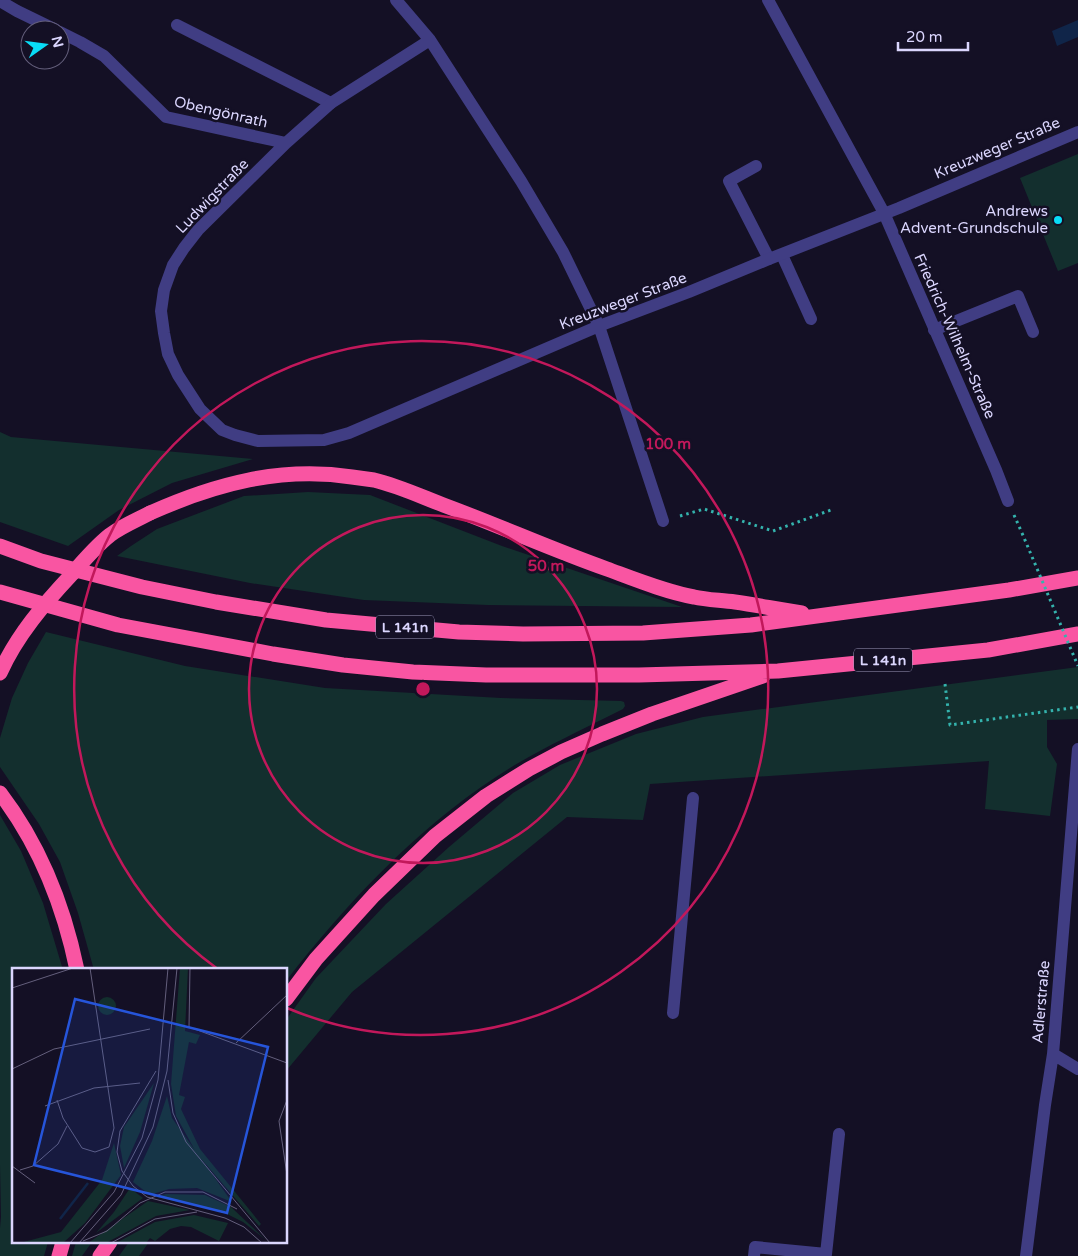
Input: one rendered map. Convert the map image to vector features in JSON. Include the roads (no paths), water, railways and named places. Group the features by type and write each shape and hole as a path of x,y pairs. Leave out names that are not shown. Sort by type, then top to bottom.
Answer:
{"highway":[{"path":"0,673 18,639 33,618 89,555 111,535 126,525 206,490 257,478 306,473 374,480 411,492 606,569 673,592 694,597 818,616"},
{"name":"L 141n","path":"0,546 41,561 142,587 206,600 326,620 460,632 523,634 643,633 751,625 1008,590 1078,578"},
{"name":"L 141n","path":"0,592 118,625 273,654 343,665 404,671 486,675 640,675 778,671 988,650 1078,634"},
{"path":"288,996 316,959 374,895 435,836 486,796 529,769 602,734 652,714 778,671"},
{"path":"0,793 33,844 55,894 72,944 77,968"},
{"path":"100,1256 109,1244"}],"street":[{"path":"396,0 430,40 521,181 563,252 599,326 664,521"},
{"name":"Friedrich-Wilhelm-Straße","path":"768,0 884,213 1008,501"},
{"path":"0,1 35,20"},
{"path":"177,25 331,103"},
{"name":"Obengönrath","path":"70,37 104,56 166,117 286,143"},
{"name":"Ludwigstraße","path":"187,391 168,354 161,311 164,290 173,265 184,248 198,230 286,143 331,103 430,40"},
{"name":"Kreuzweger Straße","path":"187,391 200,409 222,430 258,441 324,440 349,433 599,326 776,257 1078,132"},
{"path":"756,166 729,181 776,257 811,319"},
{"path":"934,330 1018,296 1033,332"},
{"name":"Adlerstraße","path":"1026,1256 1053,1054 1078,749"},
{"path":"673,1013 693,798"},
{"path":"1053,1054 1078,1069"},
{"path":"754,1256 755,1247 826,1254 840,1134"}],"water":[{"path":"1078,20 1078,37 1057,46 1052,31"}],"place":[{"name":"Andrews Advent-Grundschule","path":"1058,220"}]}
